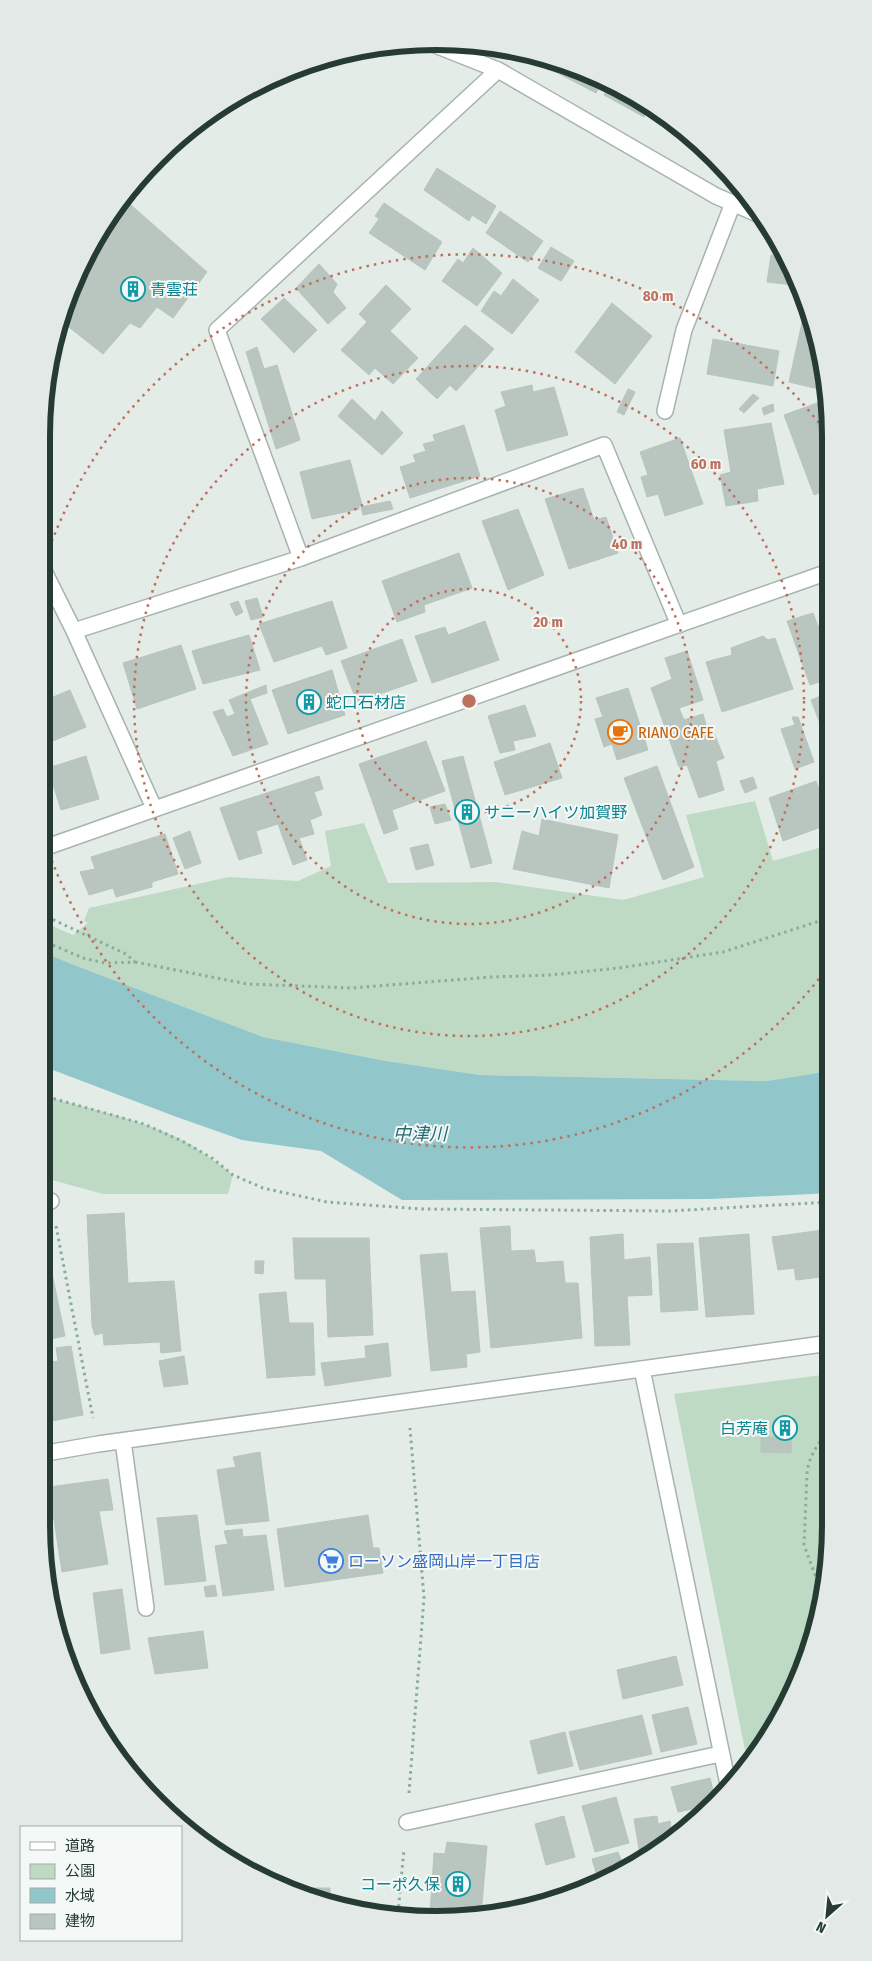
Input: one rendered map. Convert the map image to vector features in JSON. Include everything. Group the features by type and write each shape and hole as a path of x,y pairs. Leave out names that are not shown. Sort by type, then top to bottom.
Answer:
{"street":[{"path":"449,51 498,70 700,187 749,210"},
{"path":"301,558 217,330 498,70"},
{"path":"665,411 684,330 733,204"},
{"path":"74,631 301,558 604,446 679,625"},
{"path":"50,847 154,808 822,574"},
{"path":"50,583 74,631 154,808"},
{"path":"50,1452 98,1444 822,1344"},
{"path":"642,1369 727,1779"},
{"path":"123,1441 146,1608"},
{"path":"407,1822 720,1754"}],"path":[{"path":"50,918 126,954 135,962"},
{"path":"50,944 90,960 105,963 135,962 247,984 352,988 619,968 723,952 822,920"},
{"path":"50,1098 144,1124 182,1141 212,1158 233,1175 263,1188 327,1202 421,1209 670,1211 822,1202"},
{"path":"50,1219 98,1444"},
{"path":"398,1909 424,1598 407,1401"},
{"path":"818,1582 804,1545 808,1465 822,1441"}],"green space":[{"path":"755,801 773,861 822,847 822,1072 767,1081 480,1075 386,1061 263,1037 50,955 50,925 73,935 88,923 84,921 89,908 229,877 298,881 331,866 325,831 364,823 388,883 495,882 623,900 704,877 686,815"},
{"path":"50,1098 165,1132 208,1156 233,1175 228,1194 103,1194 50,1179"},
{"path":"822,1375 822,1525 819,1575 815,1600 802,1649 793,1673 770,1718 746,1755 674,1394"}],"water":[{"name":"中津川","path":"50,955 263,1037 386,1061 480,1075 767,1081 822,1072 822,1193 710,1199 402,1200 321,1151 242,1140 50,1069"},
{"path":"822,1474 822,1506 819,1481"}],"building":[{"path":"551,67 560,70 599,86 596,93 550,69"},
{"path":"607,90 646,113 644,117 604,95"},
{"path":"437,168 496,206 486,224 472,215 469,221 424,190"},
{"name":"青雲荘","path":"129,203 207,272 173,318 157,307 140,328 130,323 103,354 66,325 79,288 90,265"},
{"path":"384,203 442,242 425,270 369,233 379,219 375,216"},
{"path":"500,211 543,241 528,262 486,233"},
{"path":"551,247 574,261 561,281 538,268"},
{"path":"473,248 502,273 477,306 442,281 458,259 463,263"},
{"path":"771,255 777,256 791,285 767,282"},
{"path":"319,264 337,284 333,292 346,308 328,324 296,288"},
{"path":"513,279 539,300 512,334 481,311 494,291 501,296"},
{"path":"386,285 411,309 390,331 418,358 393,384 375,368 369,375 341,350 367,322 359,314"},
{"path":"284,298 317,330 294,353 261,319"},
{"path":"612,303 652,336 615,384 575,352"},
{"path":"803,316 815,361 819,389 789,382"},
{"path":"465,325 494,349 456,391 450,385 437,399 416,379"},
{"path":"713,339 779,351 773,386 707,374"},
{"path":"257,347 264,369 277,365 300,440 276,449 246,352"},
{"path":"532,385 533,392 554,387 568,435 507,451 495,410 506,406 501,392"},
{"path":"628,389 635,392 624,415 617,412"},
{"path":"753,394 759,398 744,413 739,409"},
{"path":"352,399 375,421 382,411 403,433 382,455 338,416"},
{"path":"820,402 822,492 814,495 784,415"},
{"path":"773,404 774,411 764,415 762,408"},
{"path":"771,423 784,484 757,489 758,501 726,506 720,475 731,472 724,430"},
{"path":"464,425 480,476 410,498 400,467 416,462 413,455 426,451 423,444 435,441 433,435"},
{"path":"680,438 703,504 665,516 658,494 647,497 641,477 648,475 640,452"},
{"path":"350,460 362,505 359,505 359,509 312,519 300,472"},
{"path":"583,488 594,520 606,517 618,553 569,569 545,499"},
{"path":"390,501 393,509 363,515 361,507"},
{"path":"518,509 544,575 508,590 482,521"},
{"path":"459,553 472,588 424,605 425,612 397,622 382,581"},
{"path":"257,598 263,617 251,620 245,601"},
{"path":"238,601 243,612 236,616 230,604"},
{"path":"332,601 347,648 326,655 322,646 274,662 259,624"},
{"path":"813,613 818,626 822,624 822,681 810,685 787,621"},
{"path":"485,621 499,660 432,683 415,636 445,627 448,635"},
{"path":"249,635 260,670 203,684 192,651"},
{"path":"763,636 768,640 775,638 793,689 722,712 706,662 732,655 731,648"},
{"path":"402,639 417,681 357,702 341,661"},
{"path":"181,645 196,689 137,709 123,663"},
{"path":"687,651 703,700 679,708 684,720 703,714 709,735 714,733 724,758 716,761 724,790 699,798 687,765 679,767 651,688 672,679 665,658"},
{"name":"蛇口石材店","path":"332,670 345,715 288,734 272,690"},
{"path":"266,685 267,693 250,699 268,744 233,756 213,712 223,709 227,717 235,714 229,700"},
{"name":"RIANO CAFE","path":"628,688 648,750 617,760 612,744 604,747 595,719 603,717 596,698"},
{"path":"70,690 86,727 50,742 50,698"},
{"path":"822,695 822,728 811,700"},
{"path":"525,705 536,736 513,741 515,750 500,753 488,716"},
{"path":"792,717 798,717 814,762 795,769 781,729 795,725"},
{"path":"426,741 445,791 392,810 398,829 384,834 359,764"},
{"path":"550,743 562,778 505,795 494,762"},
{"path":"86,756 99,799 61,810 50,774 50,767"},
{"name":"サニーハイツ加賀野","path":"463,756 492,863 471,868 442,761"},
{"path":"657,766 694,867 663,880 624,778"},
{"path":"319,776 323,789 314,792 322,815 310,820 314,834 299,838 307,860 293,865 278,824 256,831 262,853 239,860 220,808"},
{"path":"753,777 757,788 745,793 740,781"},
{"path":"816,781 822,798 822,827 783,841 769,798"},
{"path":"445,804 451,820 435,824 430,807"},
{"path":"542,819 618,835 609,888 513,869 522,831 539,836"},
{"path":"190,831 201,863 185,869 173,838"},
{"path":"165,834 178,874 152,882 152,887 116,897 113,888 89,895 80,872 95,869 91,857"},
{"path":"428,844 434,865 416,870 410,848"},
{"path":"124,1213 128,1283 174,1281 181,1351 161,1353 160,1342 104,1345 103,1333 95,1335 92,1326 87,1215"},
{"path":"510,1226 511,1251 534,1250 536,1263 563,1261 565,1283 578,1283 582,1338 491,1348 480,1228"},
{"path":"822,1230 822,1277 796,1280 794,1268 778,1270 772,1237"},
{"path":"623,1234 624,1260 650,1257 652,1295 627,1296 630,1345 595,1346 590,1237"},
{"path":"749,1234 754,1314 706,1317 699,1238"},
{"path":"293,1238 369,1238 373,1335 328,1337 326,1279 295,1279"},
{"path":"693,1243 698,1310 661,1312 657,1244"},
{"path":"447,1253 451,1292 475,1291 480,1352 466,1354 467,1367 431,1371 420,1255"},
{"path":"255,1261 264,1261 263,1274 255,1273"},
{"path":"50,1264 65,1336 50,1339"},
{"path":"286,1292 289,1323 313,1323 315,1375 267,1378 259,1294"},
{"path":"388,1343 391,1376 325,1386 321,1363 366,1358 365,1346"},
{"path":"71,1346 83,1415 50,1421 50,1362 58,1361 56,1348"},
{"path":"184,1356 188,1384 164,1387 159,1361"},
{"name":"白芳庵","path":"779,1418 792,1418 791,1453 761,1452 761,1437 778,1437"},
{"path":"260,1452 269,1521 226,1525 217,1470 236,1467 233,1457"},
{"path":"108,1479 113,1510 99,1511 108,1564 62,1572 50,1487"},
{"path":"197,1515 206,1581 165,1585 157,1518"},
{"name":"ローソン盛岡山岸一丁目店","path":"368,1515 373,1548 379,1548 383,1573 285,1587 277,1529"},
{"path":"242,1529 243,1537 266,1535 274,1590 223,1596 215,1546 228,1544 224,1531"},
{"path":"215,1585 217,1596 206,1597 204,1587"},
{"path":"122,1589 130,1649 101,1654 93,1593"},
{"path":"203,1631 208,1668 155,1674 148,1638"},
{"path":"676,1656 683,1685 623,1699 617,1670"},
{"path":"688,1707 697,1744 661,1752 652,1715"},
{"path":"642,1715 652,1754 580,1770 569,1732"},
{"path":"565,1732 573,1766 538,1774 530,1741"},
{"path":"710,1778 714,1793 699,1808 678,1812 671,1787"},
{"path":"616,1797 629,1843 595,1852 582,1806"},
{"path":"564,1816 575,1857 546,1865 535,1824"},
{"path":"657,1816 658,1824 670,1821 671,1831 640,1852 634,1819"},
{"name":"コーポ久保","path":"447,1842 487,1846 482,1908 430,1911 434,1853 445,1854"},
{"path":"618,1852 622,1862 625,1861 597,1876 592,1859"},
{"path":"304,1888 330,1888 330,1896"}],"place":[{"name":"青雲荘","path":"133,289"},
{"name":"蛇口石材店","path":"309,702"},
{"name":"RIANO CAFE","path":"620,732"},
{"name":"サニーハイツ加賀野","path":"467,812"},
{"name":"白芳庵","path":"785,1428"},
{"name":"ローソン盛岡山岸一丁目店","path":"331,1561"},
{"name":"コーポ久保","path":"458,1884"}]}
